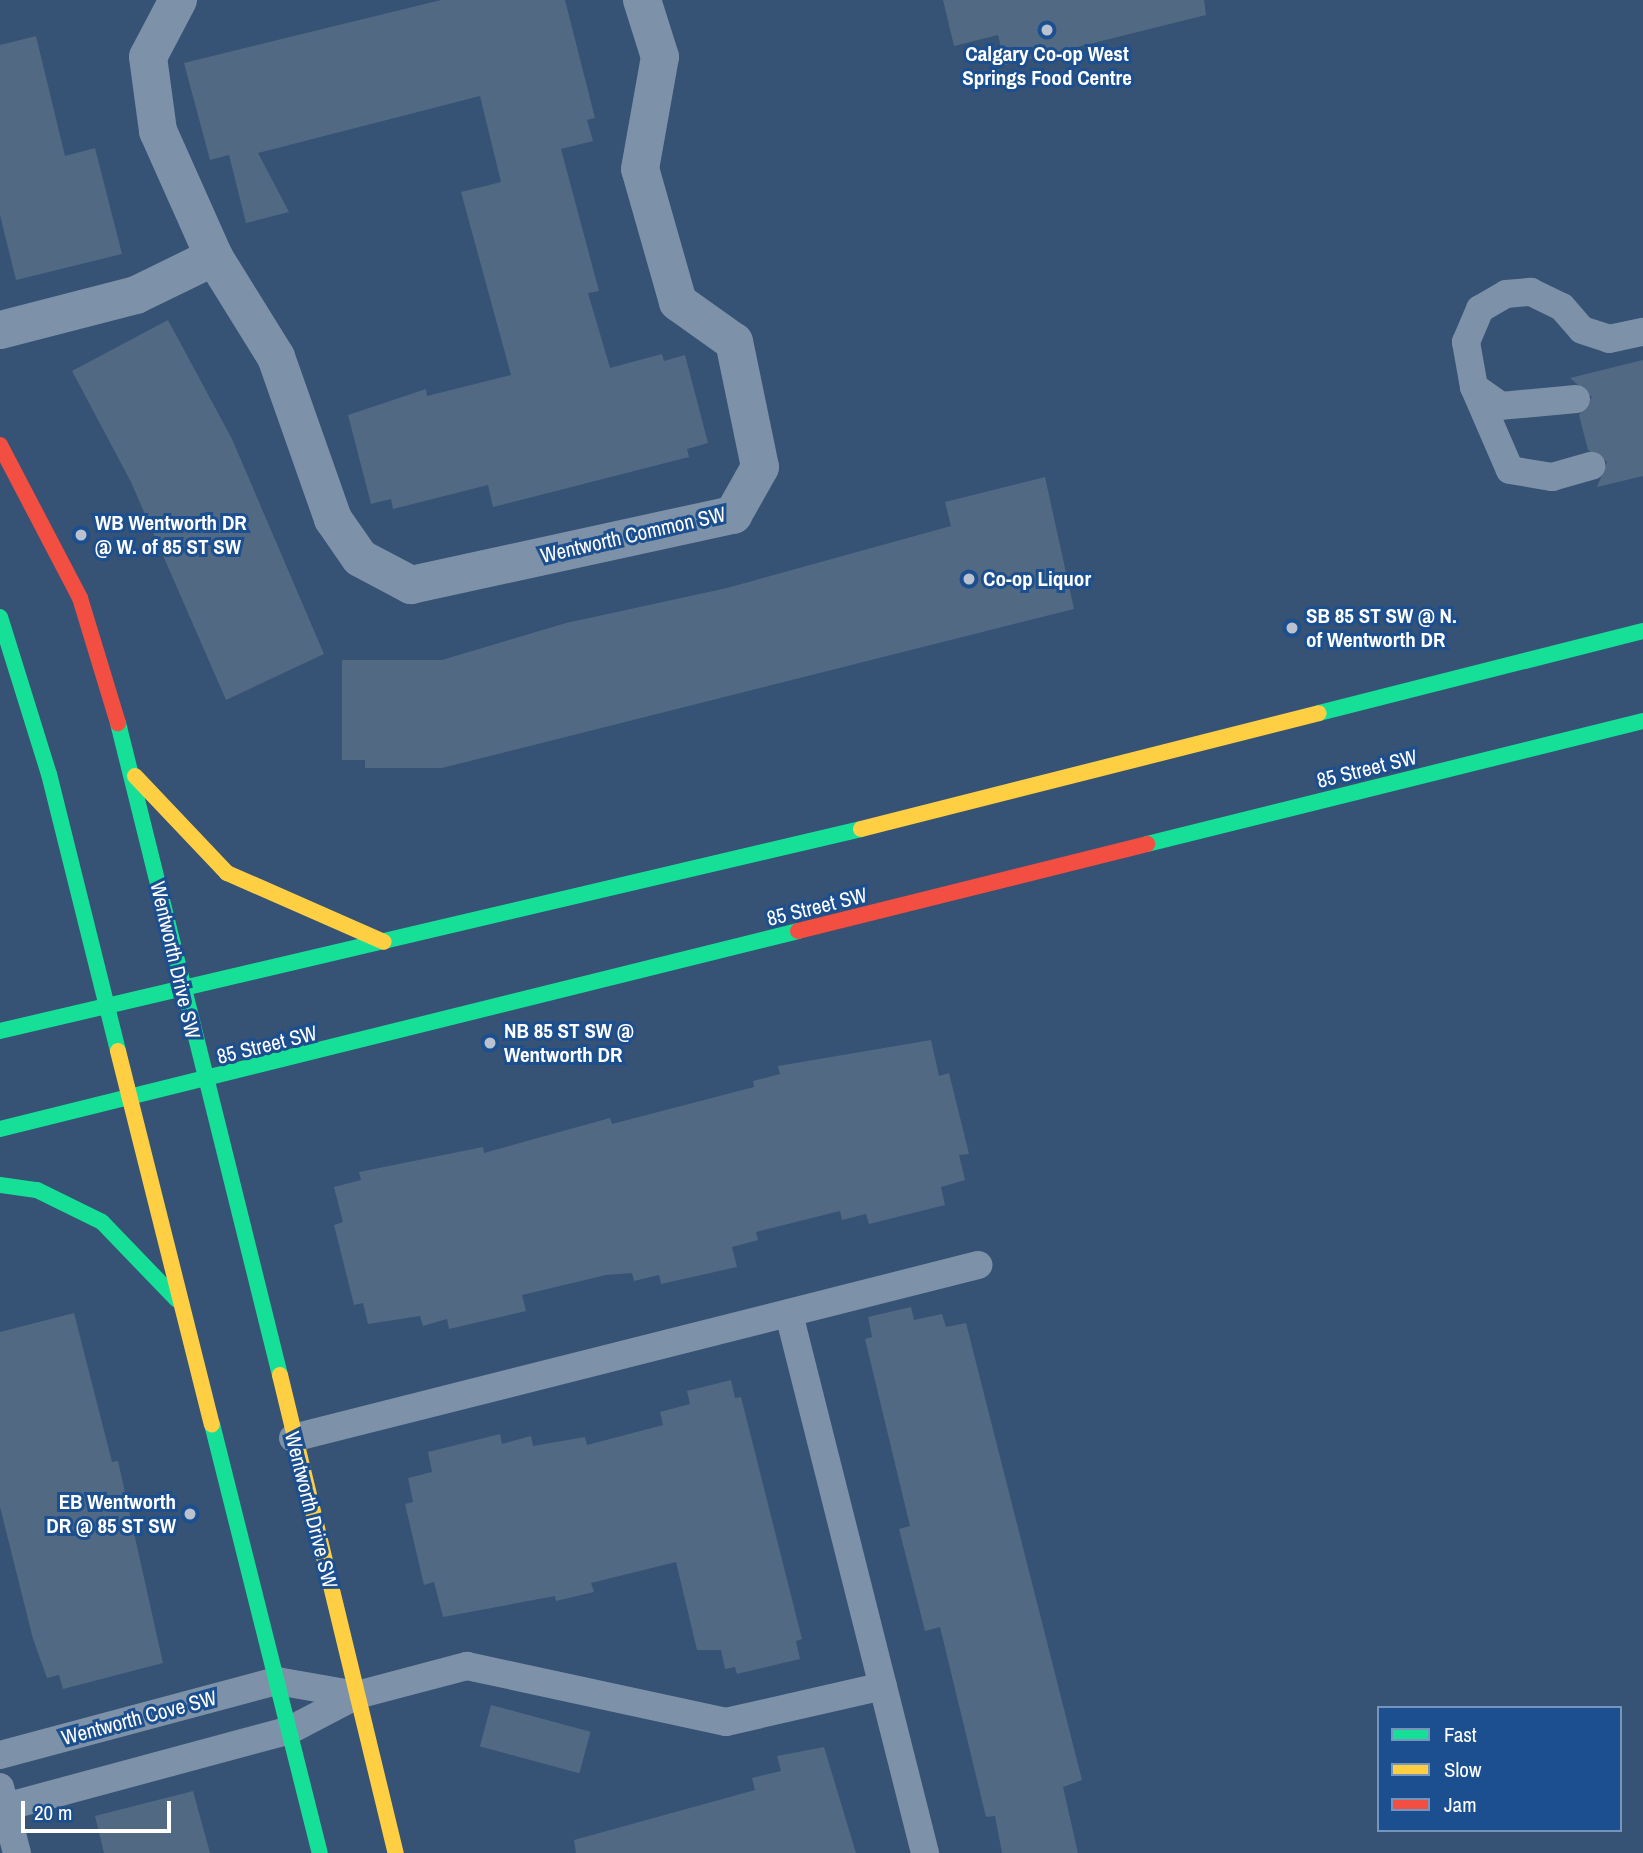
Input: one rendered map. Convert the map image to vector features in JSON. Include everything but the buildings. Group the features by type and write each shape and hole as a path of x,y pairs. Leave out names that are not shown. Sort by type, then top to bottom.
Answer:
{"main road":[{"name":"Wentworth Drive SW","path":"0,444 80,598 133,774 180,988 396,1853"},
{"path":"0,617 48,774 178,1302 320,1853"},
{"path":"0,1031 384,942 1643,631"},
{"name":"85 Street SW","path":"0,1129 204,1082 1643,722"},
{"path":"133,774 227,873 384,942"},
{"path":"0,1185 37,1190 102,1222 178,1302"}],"street":[{"name":"Wentworth Common SW","path":"177,0 148,57 159,131 214,257 276,357 333,519 360,558 411,585 733,515 760,467 734,342 678,302 640,169 660,57 642,0"},
{"path":"0,330 135,295 214,257"}],"lane":[{"path":"1591,466 1552,477 1510,470 1474,387 1466,342 1480,309 1506,294 1531,292 1562,307 1583,330 1609,339 1643,332"},
{"path":"1474,387 1501,406 1576,399"},
{"path":"293,1438 790,1318 978,1265"},
{"path":"790,1318 925,1853"},
{"path":"17,1853 2,1797 290,1730 357,1695 467,1667 726,1722 883,1686"},
{"path":"277,1681 357,1695"},
{"name":"Wentworth Cove SW","path":"0,1755 277,1681"}],"traffic: fast":[{"path":"0,617 49,774 118,1051"},
{"path":"1319,713 1643,631"},
{"path":"1147,844 1643,721"},
{"path":"118,723 280,1375"},
{"path":"0,1031 861,829"},
{"path":"0,1129 798,931"},
{"path":"0,1185 37,1190 102,1222 177,1300"},
{"path":"212,1424 320,1853"}],"traffic: slow":[{"path":"861,829 1319,713"},
{"path":"135,776 227,873 384,942"},
{"path":"118,1051 212,1424"},
{"path":"280,1375 396,1853"}],"traffic: jam":[{"path":"0,445 80,598 118,723"},
{"path":"798,931 1147,844"}],"place":[{"name":"Calgary Co-op West Springs Food Centre","path":"1047,30"},
{"name":"WB Wentworth DR @ W. of 85 ST SW","path":"81,535"},
{"name":"Co-op Liquor","path":"969,579"},
{"name":"SB 85 ST SW @ N. of Wentworth DR","path":"1292,628"},
{"name":"NB 85 ST SW @ Wentworth DR","path":"490,1043"},
{"name":"EB Wentworth DR @ 85 ST SW","path":"190,1514"}]}
